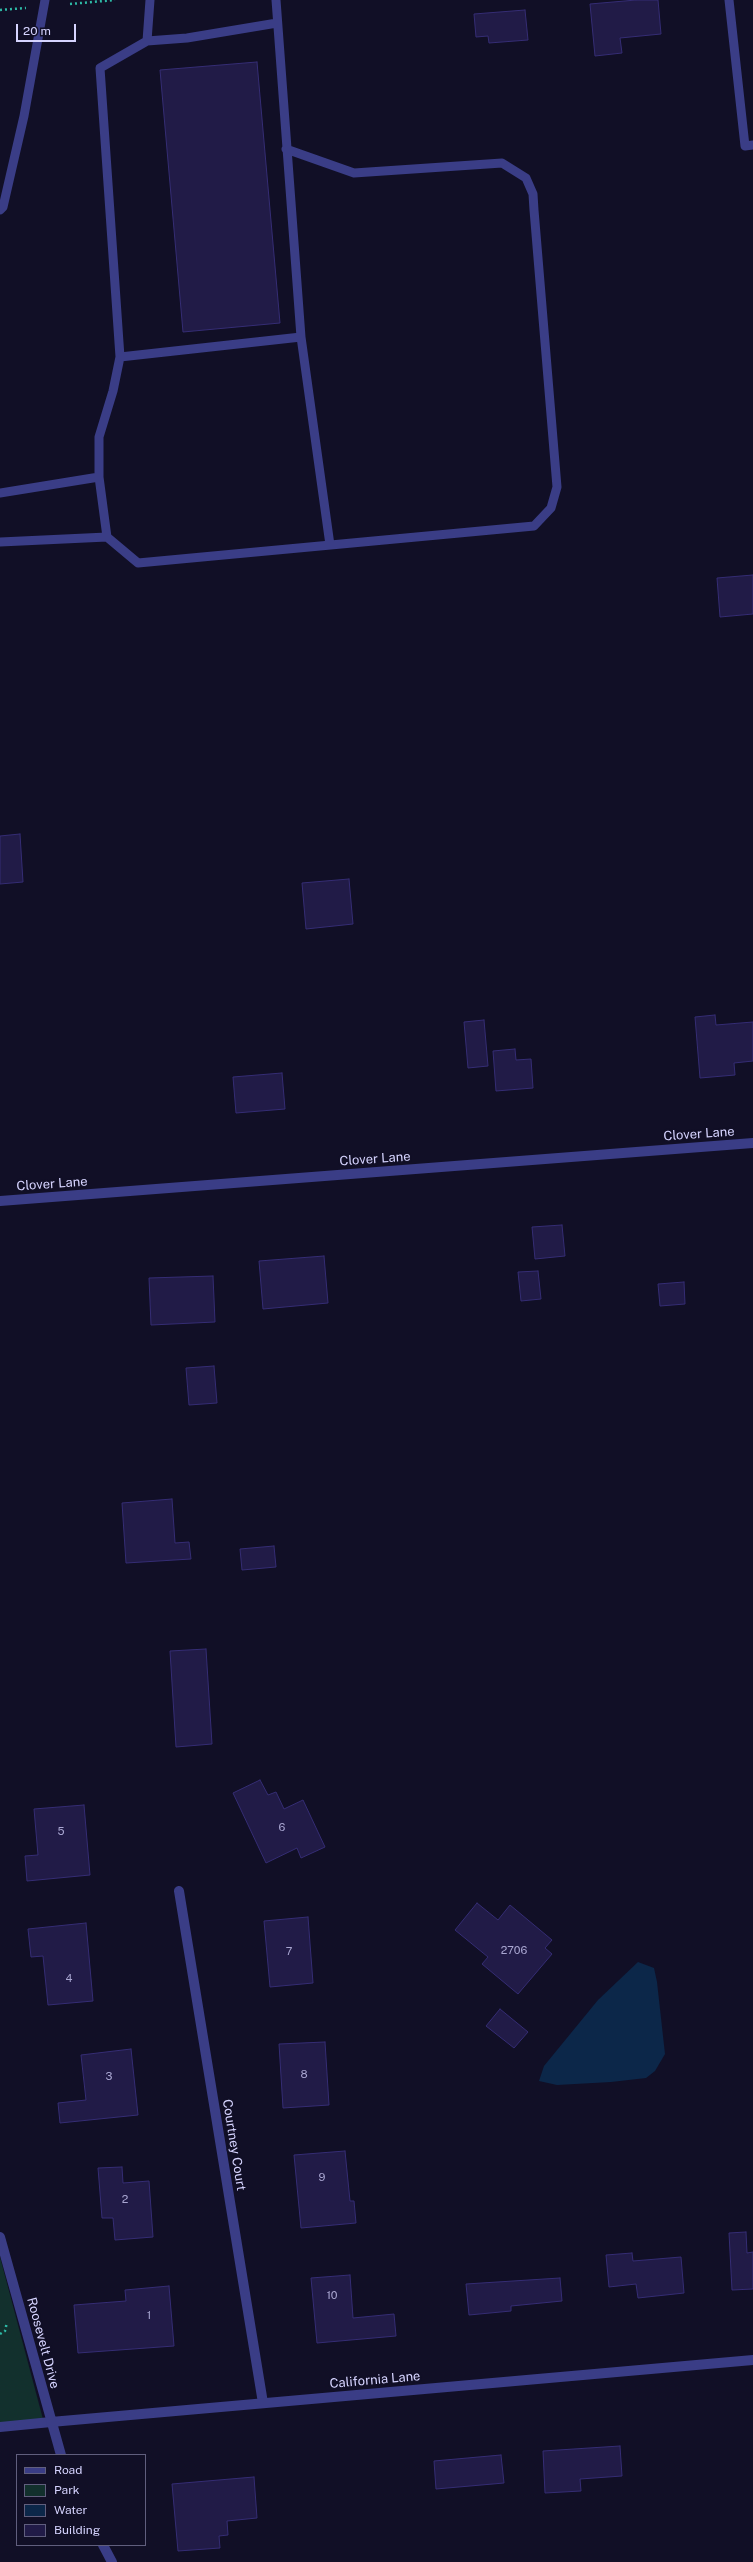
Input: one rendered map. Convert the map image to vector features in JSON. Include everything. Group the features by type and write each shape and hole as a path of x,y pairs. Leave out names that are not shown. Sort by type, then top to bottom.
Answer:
{"street":[{"name":"Clover Lane","path":"0,1201 753,1143"},
{"name":"Courtney Court","path":"179,1891 263,2403"},
{"name":"Roosevelt Drive","path":"0,2237 61,2454"},
{"name":"California Lane","path":"0,2427 753,2360"},
{"path":"104,2546 112,2562"}],"lane":[{"path":"0,210 4,207 24,116 45,0"},
{"path":"147,40 150,0"},
{"path":"276,0 286,149 302,337 330,545"},
{"path":"729,0 744,146 753,145"},
{"path":"277,23 187,38 147,40 100,68 120,357 113,391 99,437 99,477 108,537 138,563 534,526 551,508 557,487 533,194 526,178 502,163 354,174 286,149"},
{"path":"120,357 302,337"},
{"path":"0,493 99,477"},
{"path":"0,542 108,537"}],"path":[{"path":"70,4 115,0"},
{"path":"0,10 26,8"}],"green space":[{"path":"0,2257 44,2423 0,2426"}],"water":[{"path":"638,1962 654,1968 657,1982 665,2054 655,2071 646,2078 611,2082 557,2085 539,2081 544,2066 598,2000"}],"building":[{"path":"636,0 658,0 661,34 620,38 622,53 595,56 590,4"},
{"path":"525,10 528,40 489,43 488,36 476,37 474,14"},
{"path":"257,62 280,323 183,332 160,70"},
{"path":"753,575 753,614 720,617 717,578"},
{"path":"20,834 23,882 0,884 0,836"},
{"path":"349,879 353,924 306,929 302,883"},
{"path":"715,1015 716,1025 753,1022 753,1061 734,1063 735,1075 700,1078 695,1017"},
{"path":"484,1020 488,1066 468,1068 464,1022"},
{"path":"515,1049 516,1060 531,1059 533,1088 496,1091 493,1051"},
{"path":"282,1073 285,1109 236,1113 233,1077"},
{"path":"562,1225 565,1256 535,1259 532,1227"},
{"path":"324,1256 328,1303 263,1309 259,1261"},
{"path":"538,1271 541,1299 521,1301 518,1272"},
{"path":"213,1276 215,1322 151,1325 149,1278"},
{"path":"684,1282 685,1304 660,1306 658,1284"},
{"path":"214,1366 217,1403 189,1405 186,1368"},
{"path":"172,1499 175,1543 189,1542 191,1559 126,1563 122,1503"},
{"path":"274,1546 276,1567 242,1570 240,1549"},
{"path":"206,1649 212,1744 176,1747 170,1651"},
{"path":"260,1780 268,1795 276,1792 284,1809 303,1800 325,1847 301,1858 297,1848 266,1863 233,1793"},
{"path":"84,1805 90,1875 27,1881 25,1856 38,1855 34,1809"},
{"path":"477,1903 498,1920 510,1905 552,1940 545,1948 552,1954 518,1994 482,1964 488,1957 455,1930"},
{"path":"308,1917 313,1983 270,1987 264,1921"},
{"path":"86,1923 93,2001 48,2005 43,1956 31,1957 28,1929"},
{"path":"500,2009 528,2032 514,2048 486,2026"},
{"path":"325,2042 329,2105 283,2108 279,2044"},
{"path":"131,2049 138,2115 60,2123 58,2103 86,2100 81,2055"},
{"path":"345,2151 350,2201 354,2201 356,2223 301,2228 294,2155"},
{"path":"122,2167 123,2183 149,2181 153,2237 115,2240 113,2218 102,2218 98,2168"},
{"path":"746,2232 747,2253 753,2252 753,2289 732,2290 729,2233"},
{"path":"632,2253 633,2261 681,2257 684,2293 638,2298 636,2284 609,2287 606,2255"},
{"path":"350,2275 353,2318 394,2314 396,2336 317,2343 311,2278"},
{"path":"560,2278 562,2301 511,2306 511,2311 469,2315 466,2284"},
{"path":"169,2286 174,2346 78,2353 74,2305 126,2301 125,2290"},
{"path":"620,2446 622,2476 580,2479 581,2491 545,2493 543,2451"},
{"path":"501,2455 504,2483 436,2489 434,2461"},
{"path":"254,2477 257,2518 227,2521 228,2535 219,2536 220,2548 178,2551 172,2484"}]}
